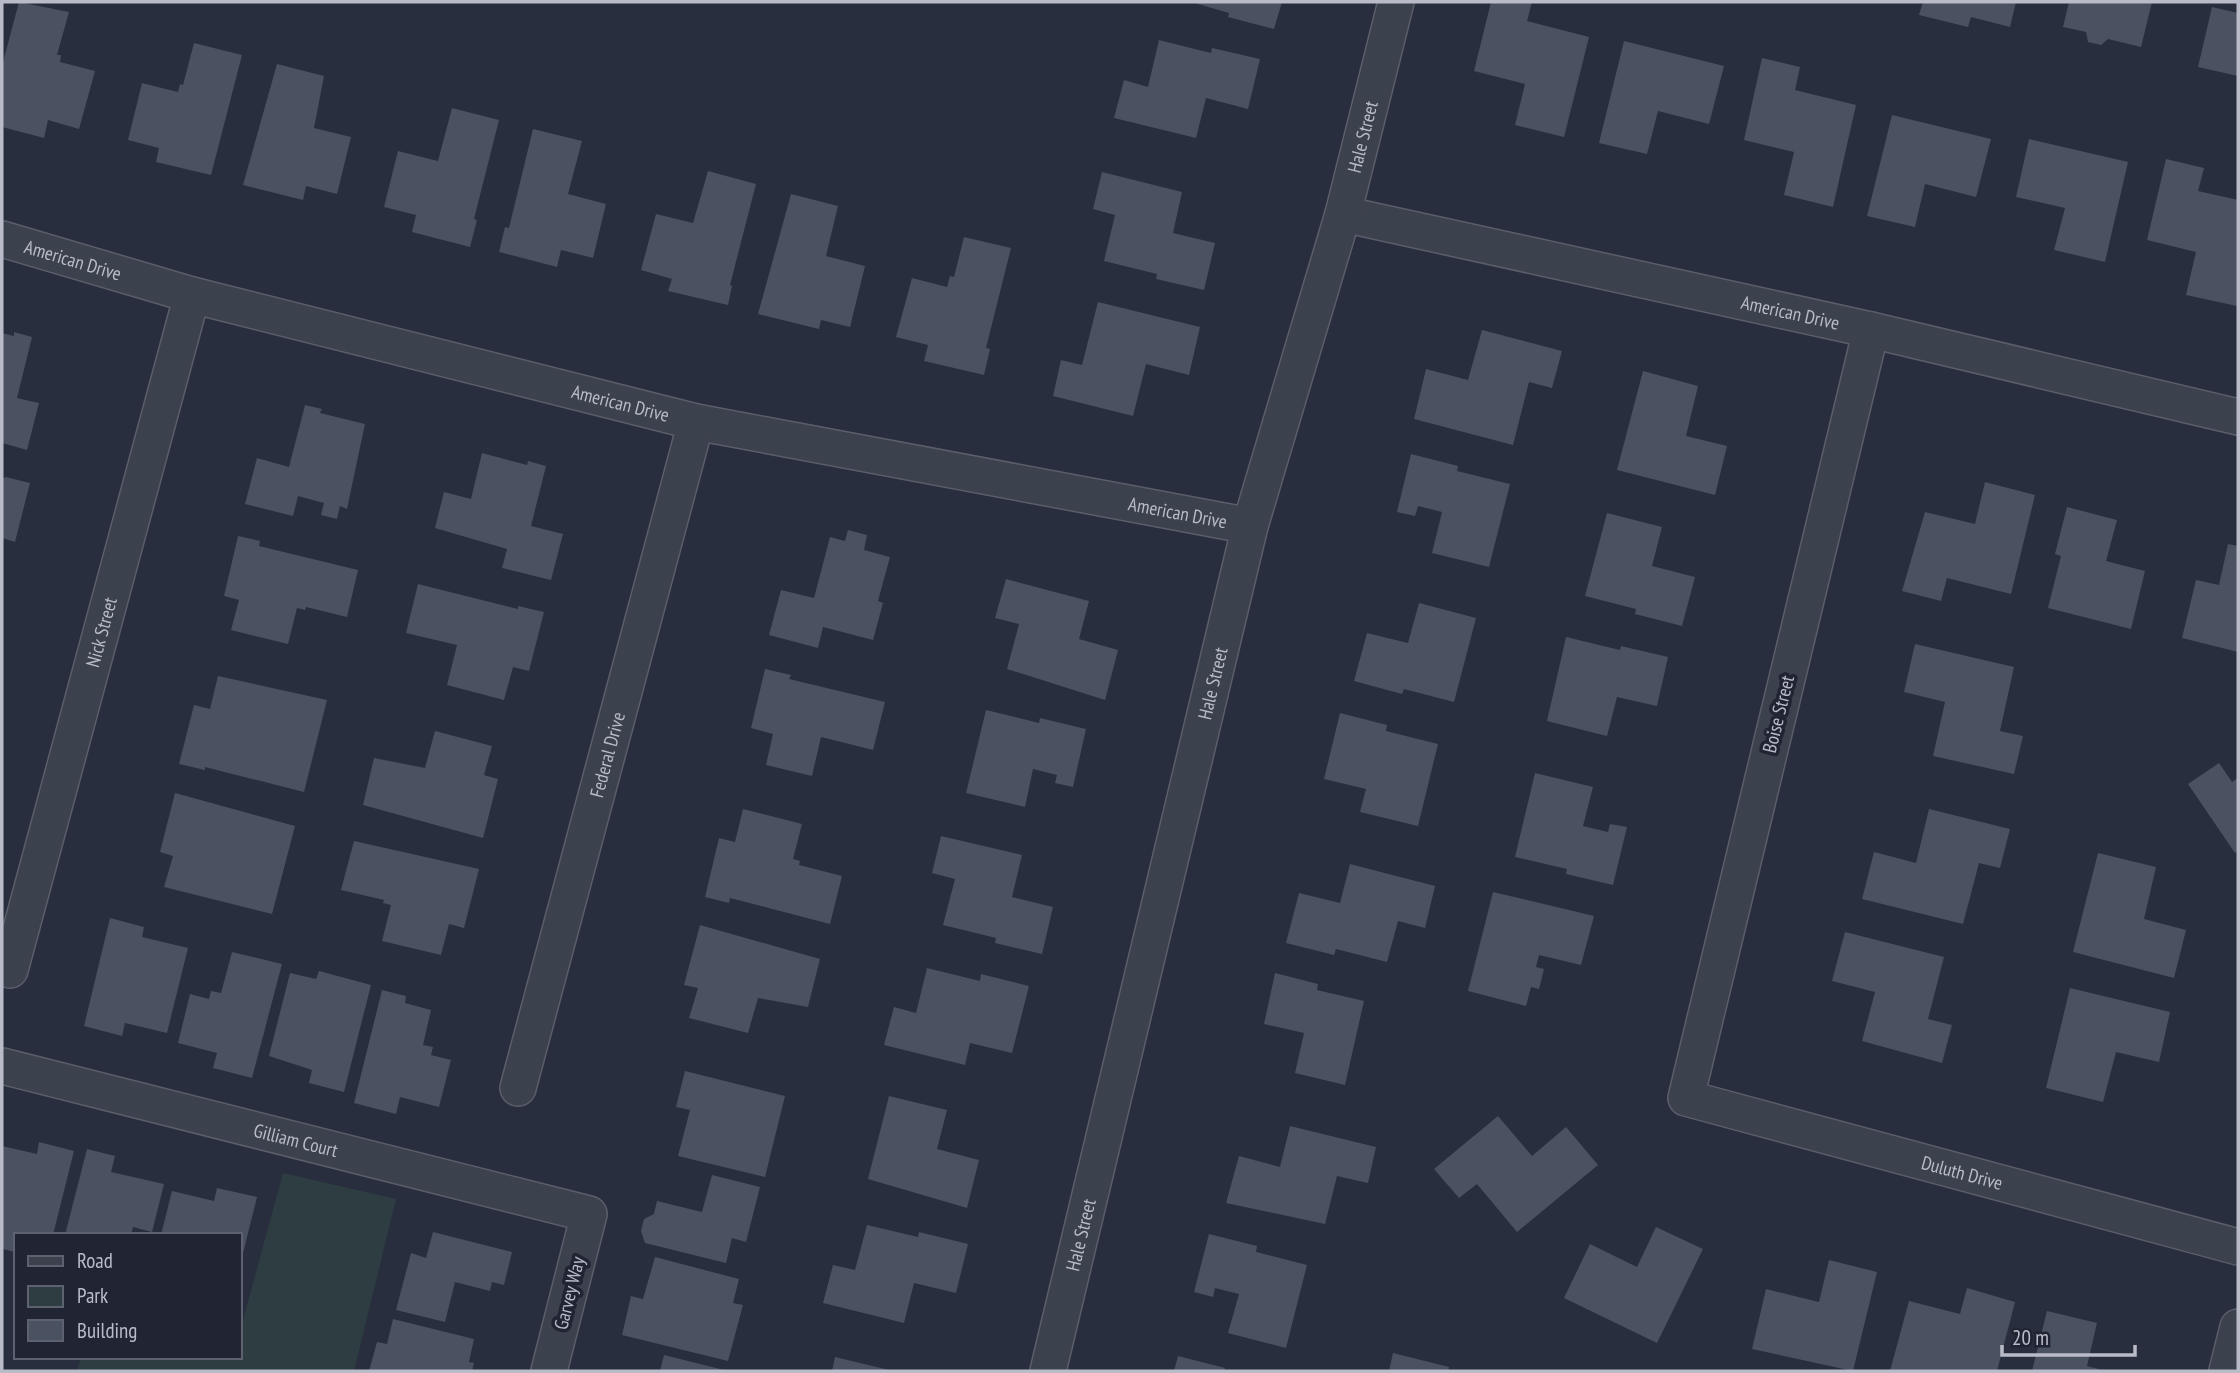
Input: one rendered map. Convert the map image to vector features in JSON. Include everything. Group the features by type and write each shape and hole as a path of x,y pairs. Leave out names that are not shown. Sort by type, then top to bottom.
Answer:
{"street":[{"name":"Hale Street","path":"1048,1371 1250,526 1343,214 1396,2"},
{"name":"American Drive","path":"1343,214 1871,330 2238,417"},
{"name":"American Drive","path":"2,239 192,295 696,422 1250,526"},
{"name":"Nick Street","path":"10,970 192,295"},
{"name":"Boise Street","path":"1686,1098 1871,330"},
{"name":"Federal Drive","path":"518,1088 696,422"},
{"name":"Gilliam Court","path":"2,1066 589,1214"},
{"name":"Duluth Drive","path":"1686,1098 2238,1247"},
{"name":"Garvey Way","path":"549,1371 589,1214"},
{"path":"2227,1371 2238,1326"}],"green space":[{"path":"283,1173 396,1199 354,1371 77,1371 80,1359 242,1359 242,1324"}],"building":[{"path":"19,2 69,12 57,55 61,55 60,62 95,71 79,129 48,120 44,138 2,127 2,66"},
{"path":"1191,2 1282,2 1274,29 1228,17 1229,13"},
{"path":"1491,2 1532,2 1527,21 1589,37 1564,137 1515,125 1525,84 1474,71"},
{"path":"1923,2 2016,2 2010,27 1971,17 1968,27 1919,15"},
{"path":"2069,2 2152,2 2141,47 2108,39 2101,45 2088,42 2086,32 2063,27"},
{"path":"2212,7 2238,13 2238,76 2198,67"},
{"path":"1159,40 1211,53 1212,48 1260,59 1248,109 1206,98 1196,138 1114,118 1124,80 1148,87"},
{"path":"1624,41 1724,66 1709,124 1658,111 1647,154 1599,143"},
{"path":"194,43 242,55 211,175 156,162 159,148 128,140 142,83 178,92 180,84 183,85"},
{"path":"1762,58 1800,67 1795,90 1856,105 1833,207 1784,195 1794,152 1744,140"},
{"path":"277,64 324,76 314,128 351,137 337,194 306,186 303,200 243,185"},
{"path":"452,108 499,120 474,219 477,220 470,247 412,232 416,215 384,207 398,151 438,161"},
{"path":"1892,115 1991,139 1976,197 1925,184 1915,227 1867,216"},
{"path":"533,129 582,141 568,194 606,204 593,258 561,250 557,267 499,252 505,227 509,228"},
{"path":"2029,139 2128,162 2105,262 2054,250 2065,208 2016,197"},
{"path":"2166,159 2204,168 2198,191 2238,200 2237,306 2186,295 2196,252 2147,240"},
{"path":"708,171 756,184 730,285 728,305 668,291 672,279 641,270 656,214 693,223"},
{"path":"1102,172 1182,192 1173,233 1215,243 1204,290 1156,279 1157,274 1104,261 1115,215 1093,209"},
{"path":"791,194 838,206 826,256 865,266 850,327 821,320 819,329 758,314"},
{"path":"964,237 1011,248 986,348 990,349 984,375 924,361 928,345 896,337 912,278 947,287 950,276 954,277"},
{"path":"1098,302 1200,327 1189,375 1146,364 1133,416 1053,396 1061,360 1082,365"},
{"path":"1482,330 1562,351 1552,388 1529,382 1513,445 1414,419 1426,369 1468,380"},
{"path":"14,332 32,337 17,398 39,403 27,450 2,443 2,333 14,336"},
{"path":"1643,371 1698,386 1686,436 1727,446 1715,495 1617,470"},
{"path":"305,405 322,409 320,413 365,424 347,509 340,506 337,519 321,515 324,503 298,496 293,516 245,504 257,458 289,467"},
{"path":"482,453 527,465 528,461 546,466 531,526 563,534 551,580 502,568 507,549 435,528 444,492 471,499"},
{"path":"1411,454 1458,466 1457,471 1510,484 1489,567 1432,553 1442,512 1418,506 1415,516 1397,512"},
{"path":"6,477 30,483 15,542 2,538 2,479"},
{"path":"1985,482 2035,495 2011,594 1947,578 1941,601 1902,591 1925,512 1975,524"},
{"path":"2067,507 2117,520 2106,561 2145,571 2131,629 2048,608 2061,556 2055,554"},
{"path":"1607,513 1662,527 1652,566 1695,577 1682,626 1635,614 1636,609 1585,596"},
{"path":"848,530 867,535 864,550 890,557 878,601 883,603 873,640 823,627 818,648 769,635 781,590 814,598 830,537 845,541"},
{"path":"238,536 260,541 259,546 358,570 347,617 306,607 305,610 297,608 288,644 231,630 239,600 224,596"},
{"path":"2228,544 2238,546 2238,652 2182,638 2196,580 2219,585"},
{"path":"1006,579 1089,601 1079,639 1118,650 1105,700 1007,669 1019,624 995,618"},
{"path":"418,584 518,609 518,606 544,612 529,671 513,667 504,700 447,685 457,645 406,633"},
{"path":"1419,603 1476,618 1454,702 1404,689 1402,694 1354,681 1367,633 1408,643"},
{"path":"1566,637 1620,650 1621,646 1668,657 1657,706 1617,697 1607,736 1547,721"},
{"path":"1915,644 2014,667 2000,731 2023,736 2014,774 1933,756 1945,702 1904,692"},
{"path":"765,669 791,675 789,679 885,702 873,750 821,737 812,776 766,765 773,734 751,728"},
{"path":"218,676 327,700 304,792 205,767 205,770 179,764 194,705 210,709"},
{"path":"986,710 1039,723 1040,718 1086,729 1073,787 1055,783 1057,775 1033,769 1025,807 966,793"},
{"path":"1340,713 1387,725 1386,731 1438,744 1418,826 1360,812 1366,789 1324,779"},
{"path":"435,731 492,746 484,775 498,779 483,838 363,805 374,758 425,768"},
{"path":"2219,763 2232,782 2238,778 2238,851 2235,853 2188,784"},
{"path":"1535,773 1593,787 1583,826 1608,832 1610,824 1627,827 1613,885 1566,874 1567,869 1515,857"},
{"path":"175,793 295,826 272,914 164,887 173,856 160,852"},
{"path":"743,809 802,824 793,859 800,861 799,865 842,876 830,924 730,898 729,903 705,897 719,838 735,842"},
{"path":"1929,809 2010,829 2000,868 1979,863 1963,924 1862,899 1874,852 1916,863"},
{"path":"941,836 1022,855 1012,897 1053,907 1042,954 995,943 996,938 943,925 955,879 932,873"},
{"path":"354,841 479,869 464,928 449,924 441,955 382,941 391,905 383,903 384,900 341,890"},
{"path":"2098,853 2156,867 2144,919 2186,930 2174,978 2073,952"},
{"path":"1350,864 1435,886 1425,928 1398,921 1387,962 1336,949 1334,955 1286,943 1299,893 1340,903"},
{"path":"1493,892 1594,916 1581,965 1539,955 1536,967 1544,969 1539,989 1531,987 1526,1006 1468,991"},
{"path":"110,918 144,927 142,937 188,948 167,1033 125,1023 122,1036 84,1026"},
{"path":"700,925 820,959 808,1007 758,998 748,1033 689,1018 698,988 684,985"},
{"path":"1845,932 1944,957 1928,1019 1952,1025 1942,1063 1862,1041 1875,992 1832,981"},
{"path":"232,952 282,964 252,1078 213,1068 217,1053 178,1043 190,994 209,999 211,991 221,993"},
{"path":"927,968 980,981 981,974 1029,986 1012,1053 970,1043 965,1065 884,1045 894,1007 916,1013"},
{"path":"319,971 371,985 344,1092 309,1083 312,1070 269,1056 290,973 316,979"},
{"path":"1275,973 1318,984 1317,990 1364,1001 1345,1085 1295,1073 1304,1033 1264,1024"},
{"path":"2070,988 2170,1012 2159,1062 2116,1052 2103,1102 2046,1088"},
{"path":"382,990 406,996 405,1003 431,1010 423,1045 433,1047 431,1055 451,1060 439,1107 400,1097 396,1114 354,1103"},
{"path":"685,1071 785,1096 765,1177 678,1156 690,1110 676,1107"},
{"path":"889,1096 947,1110 937,1149 979,1160 967,1208 868,1179"},
{"path":"1498,1116 1532,1156 1566,1127 1598,1165 1517,1232 1477,1184 1459,1198 1434,1169"},
{"path":"1290,1126 1376,1147 1368,1183 1337,1176 1325,1224 1226,1203 1239,1156 1280,1167"},
{"path":"39,1142 74,1151 54,1233 14,1233 14,1252 2,1249 2,1146 37,1154"},
{"path":"87,1149 115,1156 111,1172 164,1184 152,1232 133,1227 132,1233 66,1233"},
{"path":"712,1175 760,1187 746,1242 732,1238 726,1263 645,1243 641,1231 644,1219 654,1214 657,1201 702,1212"},
{"path":"217,1188 257,1197 242,1257 242,1233 162,1233 172,1191 214,1201"},
{"path":"867,1225 918,1237 919,1232 968,1244 956,1293 914,1283 904,1323 823,1303 833,1265 855,1270"},
{"path":"1656,1227 1703,1249 1657,1343 1564,1298 1590,1244 1637,1267"},
{"path":"433,1232 512,1252 504,1285 492,1282 490,1291 455,1282 445,1322 396,1310 411,1253 426,1258"},
{"path":"1209,1234 1257,1246 1256,1252 1307,1265 1286,1348 1228,1333 1239,1294 1215,1288 1213,1297 1194,1292"},
{"path":"655,1257 739,1279 733,1303 743,1305 728,1361 622,1335 631,1296 643,1299"},
{"path":"1829,1260 1877,1272 1853,1371 1752,1349 1766,1289 1819,1302"},
{"path":"1967,1288 2015,1302 1997,1371 1890,1371 1909,1301 1960,1314"},
{"path":"2047,1311 2097,1323 2087,1366 2106,1371 2032,1371"},
{"path":"393,1319 474,1339 469,1362 474,1363 472,1371 369,1371 377,1342 387,1344"},
{"path":"1393,1353 1449,1367 1448,1371 1389,1371"},
{"path":"664,1355 724,1370 724,1371 660,1371"},
{"path":"1178,1356 1225,1368 1224,1371 1174,1371"},
{"path":"835,1357 889,1370 832,1371"}]}
